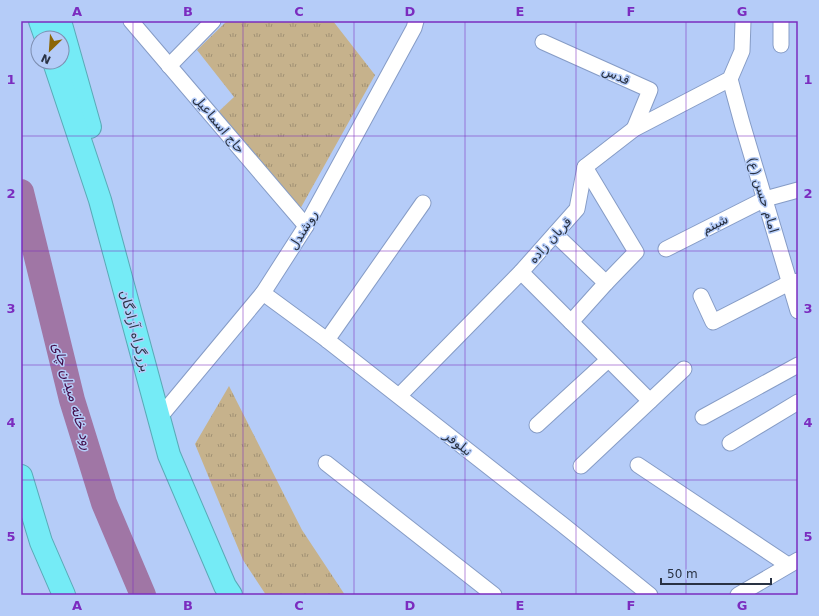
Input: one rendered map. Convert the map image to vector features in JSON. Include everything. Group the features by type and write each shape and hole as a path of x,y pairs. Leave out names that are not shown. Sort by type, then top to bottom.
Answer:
{"highway":[{"path":"60,21 88,120 100,200"},
{"name":"بزرگراه آزادگان","path":"57,70 100,200 168,455 225,586 231,595"},
{"path":"21,476 41,542 64,595"}],"street":[{"name":"حاج اسماعیل","path":"131,21 306,226"},
{"path":"169,66 213,21"},
{"name":"روشندل","path":"159,418 264,293 306,226 416,21"},
{"path":"571,322 636,252 585,167 634,129 730,79 742,51 743,21"},
{"path":"780,21 781,45"},
{"name":"قدس","path":"543,42 650,90 634,129"},
{"name":"امام حسن (ع)","path":"730,79 765,199 794,282 798,312"},
{"name":"قربان زاده","path":"399,396 521,272 578,209 585,167"},
{"name":"شبنم","path":"666,249 765,199 798,190"},
{"path":"327,340 423,203"},
{"path":"555,234 606,283"},
{"path":"521,272 650,401"},
{"path":"701,296 713,322 794,282"},
{"name":"نیلوفر","path":"264,293 399,396 650,595"},
{"path":"537,425 608,360"},
{"path":"702,417 798,365"},
{"path":"581,466 684,369"},
{"path":"730,443 798,402"},
{"path":"326,462 494,595"},
{"path":"638,465 793,562 738,595"}],"green space":[{"path":"227,21 333,21 375,75 299,211 217,113 234,97 197,50"},
{"path":"229,386 302,530 345,595 266,595 243,560 195,444"}],"waterway":[{"name":"رود خانه میدان چای","path":"21,192 72,400 104,503 143,595"}]}
